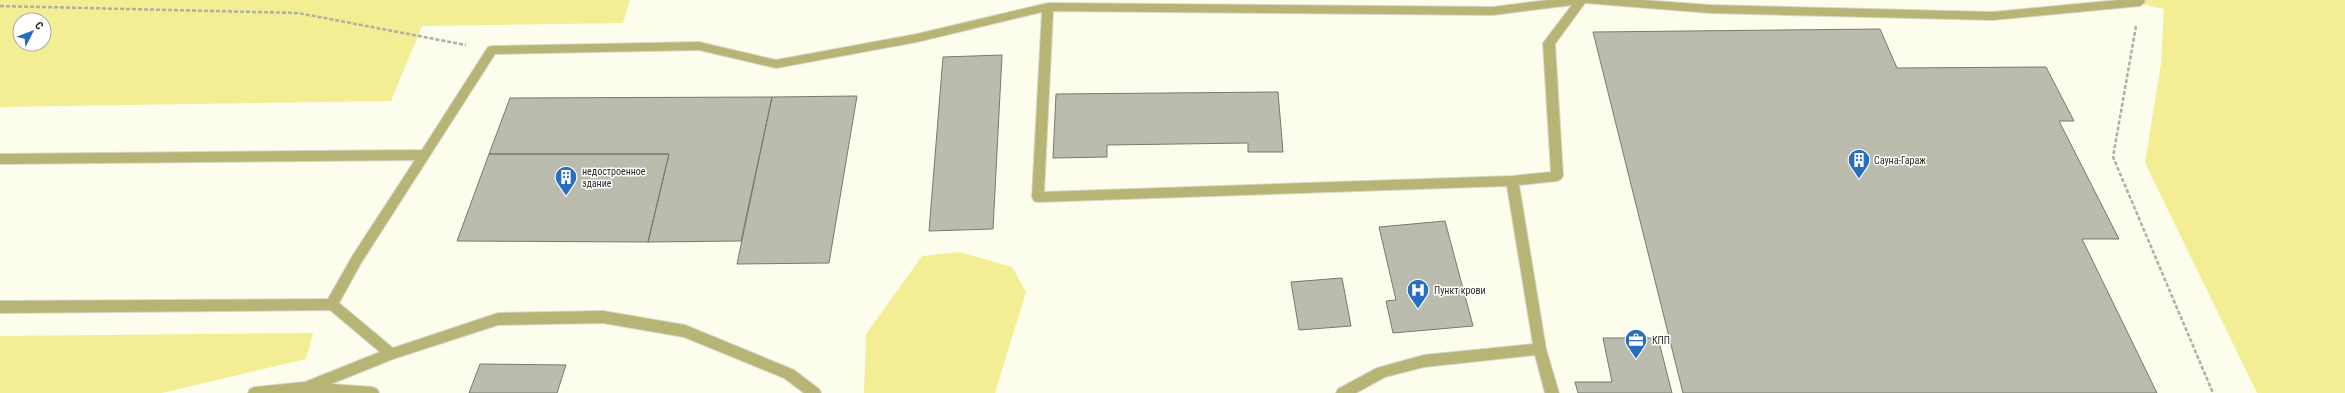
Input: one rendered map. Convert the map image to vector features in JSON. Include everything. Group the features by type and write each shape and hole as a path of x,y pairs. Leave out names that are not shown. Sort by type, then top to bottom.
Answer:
{"lane":[{"path":"1048,7 1038,197 1512,181 1557,176 1549,43 1580,0"},
{"path":"332,304 357,259 492,50 699,46 776,64 917,38 1048,7 1493,11 1580,0"},
{"path":"1587,0 1710,9 1993,16 2140,2"},
{"path":"0,159 425,155"},
{"path":"1512,181 1540,349 1552,393"},
{"path":"0,307 124,305 238,307 332,304 391,354"},
{"path":"304,388 391,354 498,318 603,317 685,331 789,374 814,393"},
{"path":"1343,393 1382,372 1424,361 1540,349"},
{"path":"255,393 304,388 372,393"}],"path":[{"path":"2140,2 2113,157 2213,393"},
{"path":"0,6 298,12 492,50"}],"shaded area":[{"path":"0,0 630,0 623,23 422,26 391,101 0,107"},
{"path":"2122,0 2345,0 2345,393 2257,393 2145,163 2161,63 2164,9"},
{"path":"959,252 1012,267 1026,292 995,393 864,393 866,334 922,256"},
{"path":"313,333 306,359 162,393 0,393 0,336"}],"building":[{"name":"Сауна-Гараж","path":"1880,29 1897,68 2046,67 2074,121 2059,121 2119,239 2082,239 2157,393 1683,393 1593,32"},
{"path":"1002,55 993,229 929,231 943,57"},
{"path":"1278,92 1283,152 1248,152 1248,143 1107,145 1107,157 1053,158 1056,94"},
{"path":"857,96 829,263 737,264 772,97"},
{"path":"772,97 741,241 648,242 669,154 489,154 510,98"},
{"name":"недостроенное здание","path":"489,154 669,154 648,242 457,241"},
{"name":"Пункт крови","path":"1445,221 1473,326 1393,333 1386,301 1396,300 1379,227"},
{"path":"1342,278 1351,326 1299,330 1291,282"},
{"name":"КПП","path":"1603,338 1658,338 1672,393 1578,393 1575,382 1612,382"},
{"path":"480,364 566,365 557,393 469,393"}],"place":[{"name":"Сауна-Гараж","path":"1859,180"},
{"name":"недостроенное здание","path":"566,196"},
{"name":"Пункт крови","path":"1418,310"},
{"name":"КПП","path":"1636,360"}]}
